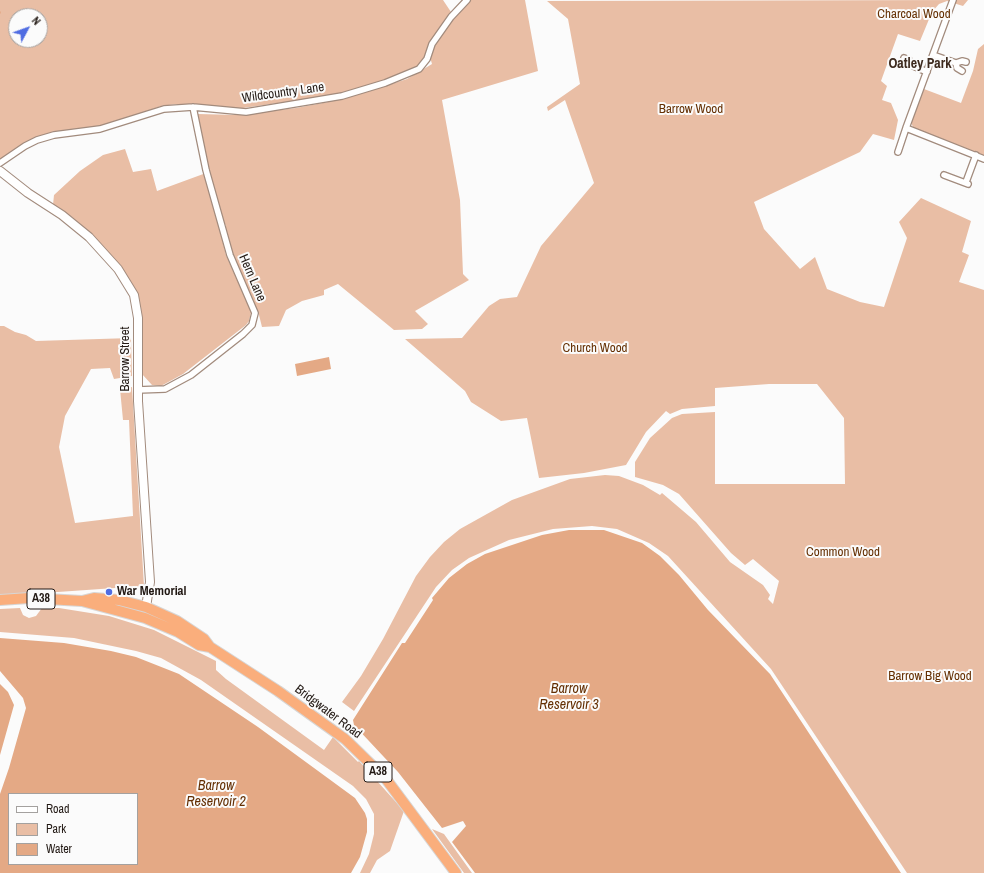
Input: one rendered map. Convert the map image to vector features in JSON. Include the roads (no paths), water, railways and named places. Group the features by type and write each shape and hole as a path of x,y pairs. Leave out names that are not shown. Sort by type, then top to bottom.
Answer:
{"highway":[{"name":"Bridgwater Road","path":"0,600 29,598 82,602 134,614 164,626 199,645 210,648 278,691 345,739 386,779 456,873"},
{"name":"Bridgwater Road","path":"82,602 94,598 119,600 146,607 177,621 204,639 210,648"},
{"path":"93,605 155,625 164,626"},
{"path":"134,614 146,607 146,612 149,616 164,626"}],"main road":[{"name":"Barrow Street","path":"0,171 79,228 102,250 124,278 137,303 137,390 150,582 146,607"}],"street":[{"name":"Wildcountry Lane","path":"0,163 25,146 37,140 54,135 100,129 164,109 193,107 246,112 342,96 385,83 419,69 427,60 432,44 451,17 467,0"},
{"path":"898,152 953,0"},
{"path":"933,55 956,63 962,61 966,62"},
{"path":"904,58 908,59 909,64"},
{"path":"956,63 957,68 962,71"},
{"path":"901,65 909,64 927,72"},
{"name":"Hern Lane","path":"137,390 165,389 191,375 243,334 252,325 255,313 230,255 221,227 206,170 193,107"},
{"path":"906,128 984,159"},
{"path":"944,175 967,183 976,155"}],"water":[{"path":"329,357 331,369 297,376 295,364"},
{"name":"Barrow Reservoir 3","path":"569,530 604,530 642,543 660,556 679,575 708,610 770,674 901,873 475,873 452,842 466,826 463,821 442,828 398,772 354,725 353,720 402,643 405,643 433,600 432,598 449,578 467,564 485,554 542,535"},
{"name":"Barrow Reservoir 2","path":"0,638 64,643 111,651 136,657 179,674 258,727 355,798 365,813 367,819 367,832 360,857 351,873 0,873 0,794 26,708 23,698 0,671"},
{"path":"0,684 8,692 14,705 0,755"}],"place":[{"name":"War Memorial","path":"109,592"}],"district":[{"name":"Oatley Park","path":"920,64"}],"park label":[{"name":"Charcoal Wood","path":"914,15"},
{"name":"Barrow Wood","path":"691,110"},
{"name":"Church Wood","path":"595,349"},
{"name":"Common Wood","path":"843,553"},
{"name":"Barrow Big Wood","path":"930,677"}]}
